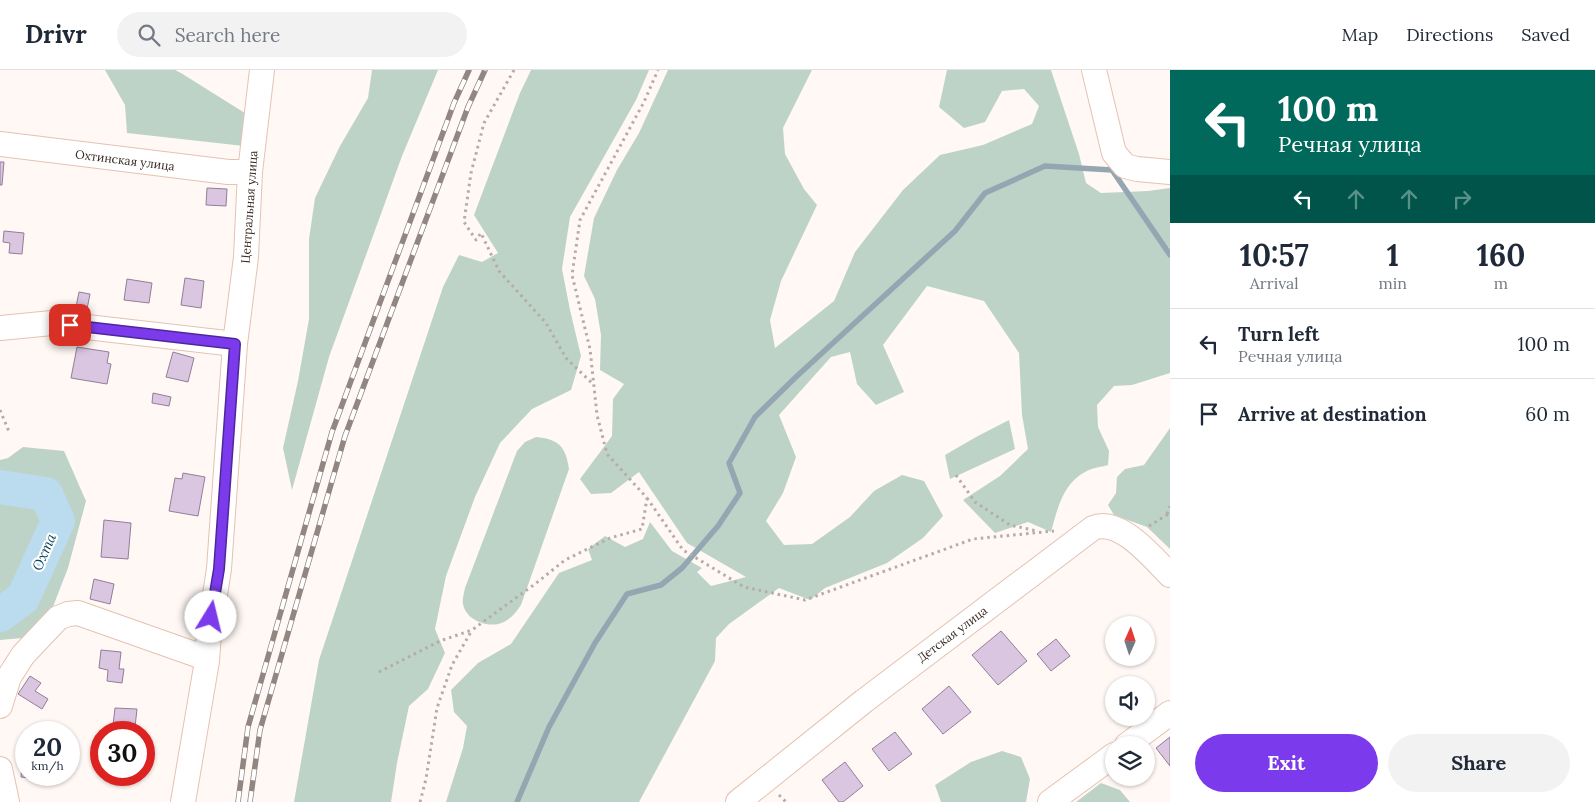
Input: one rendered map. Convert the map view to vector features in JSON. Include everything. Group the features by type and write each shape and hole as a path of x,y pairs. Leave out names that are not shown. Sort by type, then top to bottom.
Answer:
{"street":[{"name":"Центральная улица","path":"183,802 207,661 209,633 219,569 235,344 246,257 250,172 262,70"},
{"path":"1094,70 1114,153 1125,166 1170,172"},
{"name":"Охтинская улица","path":"0,144 228,172 250,172"},
{"path":"0,328 52,323 235,344"},
{"name":"Детская улица","path":"738,802 864,701 1092,528 1104,526 1132,538 1170,575"},
{"path":"0,706 9,677 23,655 58,618 68,614 78,613 200,656 207,661"},
{"path":"1139,736 1170,713"},
{"path":"1050,802 1105,761"},
{"path":"0,769 7,802"}],"path":[{"path":"514,70 484,123 470,174 464,222 476,240 481,233 499,272 546,323 566,358 593,385"},
{"path":"658,70 644,102 580,220 572,275 590,348 597,414 607,454 647,498 683,550 744,587 804,600 972,539 1058,531"},
{"path":"0,410 10,434"},
{"path":"956,476 975,502 1010,525 1040,532"},
{"path":"379,672 440,641 472,630 565,560 610,538 642,529 647,498"},
{"path":"1167,514 1170,506"},
{"path":"420,802 426,779 437,708 452,665 472,630"}],"green space":[{"path":"105,70 175,70 181,73 248,115 244,146 127,133 125,105"},
{"path":"372,70 438,70 402,156 329,357 292,490 283,448 309,319 309,239 315,198 340,146 368,98"},
{"path":"531,70 649,70 636,100 570,217 562,269 581,356 571,390 532,409 500,443 475,497 446,576 435,629 445,653 428,689 409,706 391,802 294,802 319,660 443,287 459,255 482,262 498,253 474,215 520,93"},
{"path":"668,70 812,70 783,128 785,154 804,189 817,205 781,281 770,320 775,348 834,301 855,252 903,190 940,155 983,145 1032,124 1039,106 1024,89 1002,91 985,122 964,128 939,107 947,70 1051,70 1079,154 1086,183 1101,193 1170,188 1170,373 1132,385 1114,386 1097,405 1098,427 1109,451 1108,465 1087,471 1071,483 1062,498 1051,532 1028,522 995,533 963,500 1000,476 1028,449 1022,415 1019,353 984,301 927,286 883,345 904,392 876,405 857,384 850,352 831,357 779,415 796,457 783,493 766,521 784,545 812,544 850,517 874,491 902,475 924,481 943,516 923,538 887,563 825,588 810,600 779,588 729,624 716,638 715,661 639,802 446,802 463,748 467,726 454,712 451,690 478,663 511,644 559,573 592,560 588,549 605,536 625,547 643,539 650,522 672,551 702,568 697,572 711,586 746,577 687,543 639,472 611,493 591,494 580,479 612,436 613,399 624,384 600,370 601,335 595,299 584,276 594,218 617,170 639,133"},
{"path":"1009,420 1015,449 950,479 945,455"},
{"path":"1170,428 1170,549 1147,527 1114,515 1108,505 1116,493 1117,477 1125,469 1144,465"},
{"path":"536,437 556,442 566,455 569,469 521,605 512,617 504,622 492,625 479,622 465,610 463,601 465,588 517,451 525,442"},
{"path":"23,447 64,451 86,501 68,568 49,617 22,638 0,640 0,460 8,458"},
{"path":"1002,751 1021,757 1030,779 1026,802 941,802 935,785 971,762"},
{"path":"1101,783 1120,790 1130,802 1076,802"}],"building":[{"path":"0,162 4,162 2,185 0,185"},
{"path":"207,188 227,189 226,206 206,205"},
{"path":"4,231 24,233 22,254 9,253 10,243 3,242"},
{"path":"185,278 204,281 201,308 181,305"},
{"path":"127,279 152,283 149,303 124,300"},
{"path":"79,292 90,294 87,309 76,307"},
{"path":"77,347 109,352 107,363 111,364 107,384 71,378"},
{"path":"173,352 194,358 188,382 166,377"},
{"path":"153,393 171,397 169,406 152,403"},
{"path":"183,473 205,477 198,516 169,511 175,478 182,479"},
{"path":"104,520 131,523 128,559 101,557"},
{"path":"94,579 114,584 110,604 90,599"},
{"path":"1001,631 1027,661 998,685 972,655"},
{"path":"1056,639 1070,656 1051,671 1037,654"},
{"path":"101,650 121,652 119,669 124,669 122,683 107,681 108,670 99,668"},
{"path":"30,676 41,683 35,691 48,699 42,709 18,694"},
{"path":"949,686 971,712 943,734 922,709"},
{"path":"115,708 137,709 136,721 113,721"},
{"path":"895,732 912,754 889,771 872,749"},
{"path":"1170,737 1170,766 1156,748"},
{"path":"845,762 863,786 843,802 839,802 822,780"}],"waterway":[{"path":"517,802 549,727 595,643 627,594 661,585 682,568 718,526 740,493 729,463 755,417 955,231 985,193 1045,166 1112,170 1170,255"},
{"name":"Охта","path":"0,487 46,494 58,521 23,598 0,615"}],"railway":[{"path":"238,802 248,727 332,432 454,103 469,70"},
{"path":"250,802 260,730 345,436 468,107 485,70"}],"route":[{"path":"70,325 235,344 219,569 211,617"}]}
